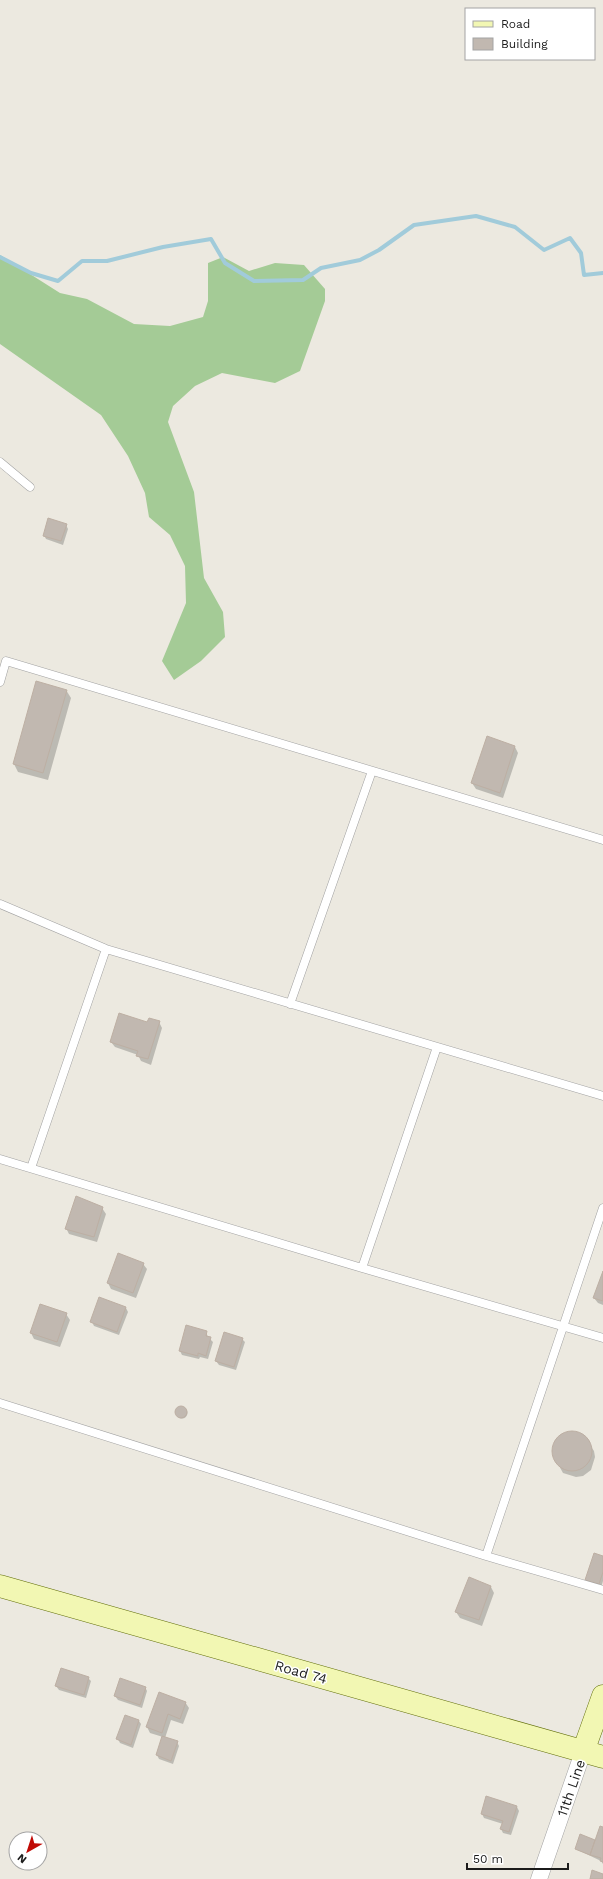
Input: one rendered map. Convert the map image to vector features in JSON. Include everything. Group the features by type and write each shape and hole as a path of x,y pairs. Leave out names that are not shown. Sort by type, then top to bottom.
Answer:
{"main road":[{"name":"Road 74","path":"0,1586 593,1755"},
{"name":"11th Line","path":"593,1755 603,1696"}],"street":[{"name":"11th Line","path":"539,1879 593,1755"}],"lane":[{"path":"0,462 30,487"},
{"path":"0,682 3,660 603,840"},
{"path":"290,1004 372,771"},
{"path":"0,904 106,949 603,1096"},
{"path":"31,1168 106,949"},
{"path":"362,1268 437,1047"},
{"path":"0,1159 362,1268 603,1338"},
{"path":"486,1556 562,1326 603,1208"},
{"path":"0,1403 486,1556 603,1590"}],"green space":[{"path":"0,255 60,293 87,299 134,324 170,326 203,317 208,301 208,263 223,257 249,271 275,263 304,265 325,289 325,301 300,371 275,383 222,373 195,386 173,406 168,422 194,492 204,578 223,612 225,637 201,661 174,680 162,661 186,603 185,566 170,535 149,517 145,493 128,456 101,415 0,344"}],"building":[{"path":"48,518 67,524 61,541 43,536"},
{"path":"36,681 67,690 43,773 13,764"},
{"path":"487,736 515,746 500,793 471,783"},
{"path":"119,1013 147,1022 149,1018 160,1021 148,1059 136,1056 138,1051 110,1042"},
{"path":"76,1196 103,1207 94,1237 65,1229"},
{"path":"118,1253 144,1263 133,1293 107,1283"},
{"path":"603,1271 603,1301 593,1298"},
{"path":"99,1297 126,1307 117,1332 90,1322"},
{"path":"40,1304 67,1313 57,1342 30,1333"},
{"path":"186,1325 207,1331 206,1336 211,1337 206,1356 198,1353 198,1356 179,1351"},
{"path":"224,1332 243,1338 234,1367 215,1361"},
{"path":"181,1406 185,1408 187,1412 185,1416 181,1418 177,1416 175,1412 177,1408"},
{"path":"576,1431 583,1434 589,1440 592,1451 591,1459 583,1468 576,1471 568,1471 561,1468 553,1459 552,1447 555,1440 564,1432"},
{"path":"594,1553 603,1556 603,1572 599,1584 585,1580"},
{"path":"469,1577 491,1586 479,1620 455,1612"},
{"path":"61,1668 89,1677 84,1695 55,1686"},
{"path":"120,1678 146,1687 140,1705 114,1696"},
{"path":"159,1692 186,1702 180,1719 168,1714 162,1733 146,1727"},
{"path":"125,1715 139,1720 131,1745 116,1739"},
{"path":"162,1736 178,1741 171,1761 156,1755"},
{"path":"486,1796 517,1806 509,1832 500,1829 503,1821 481,1814"},
{"path":"600,1826 603,1827 603,1862 600,1861 601,1858 590,1855"},
{"path":"580,1834 595,1840 590,1855 575,1849"},
{"path":"592,1870 603,1874 603,1879 590,1879"}],"waterway":[{"path":"0,257 31,273 58,281 82,261 107,261 163,247 211,239 225,263 254,281 303,280 321,268 360,260 379,250 414,225 476,216 515,227 544,250 570,238 581,253 584,275 603,273"}]}
